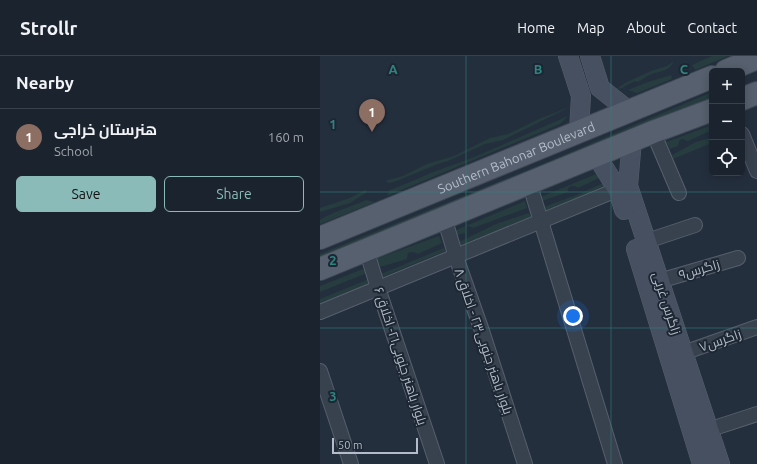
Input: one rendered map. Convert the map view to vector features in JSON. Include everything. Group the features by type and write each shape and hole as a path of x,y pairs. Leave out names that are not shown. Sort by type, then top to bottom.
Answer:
{"main road":[{"path":"733,68 757,58"},
{"name":"Southern Bahonar Boulevard","path":"320,238 709,78"},
{"path":"745,98 757,93"},
{"path":"320,269 366,248 528,182 709,111"}],"street":[{"path":"568,56 581,96 579,131"},
{"path":"590,56 600,88 630,111"},
{"path":"581,96 588,99 594,98 600,88"},
{"path":"653,132 679,193"},
{"name":"زاگرس غربی","path":"632,140 623,188 702,464"},
{"path":"744,140 757,171"},
{"name":"زاگرس غربی","path":"596,155 623,188 647,242 720,464"},
{"path":"528,182 615,464"},
{"path":"320,312 623,188"},
{"name":"بلوار باهنر جنوبی۲۳ - اخلاق ۸","path":"444,217 525,464"},
{"path":"647,242 695,225"},
{"name":"بلوار باهنر جنوبی۲۱- اخلاق ۶","path":"366,248 436,464"},
{"name":"۹زاگرس","path":"660,281 738,258"},
{"name":"زاگرس۷","path":"683,353 757,327"},
{"path":"320,371 352,464"},
{"path":"708,430 757,414"}],"green space":[{"path":"712,56 728,56 695,70 692,65"},
{"path":"674,61 669,68 664,71 649,75 638,82 635,81 615,90 625,83 651,71 667,66"},
{"path":"671,75 672,79 637,93 628,90 648,82"},
{"path":"709,93 709,105 320,265 320,254 545,163"},
{"path":"570,107 503,140 485,144 448,161 399,180 390,183 385,181 403,176 427,164 454,156 490,138 508,134 541,118"},
{"path":"568,116 560,124 387,196 390,190 472,158"},
{"path":"709,126 709,131 688,141 682,139 679,141 678,146 670,149 666,142"},
{"path":"709,138 709,144 673,159 672,155 696,142"},
{"path":"596,174 599,178 578,188 571,186 568,188 568,192 542,201 541,197"},
{"path":"603,183 604,186 545,211 544,207"},
{"path":"365,190 367,192 350,203 320,212 320,208 350,198"},
{"path":"366,200 375,202 320,224 320,220 325,217"},
{"path":"525,201 527,208 473,228 469,226 465,227 465,233 457,235 454,231"},
{"path":"529,213 531,217 461,245 459,242 496,224"},
{"path":"439,236 442,243 418,254 413,252 408,253 407,259 380,267 376,259"},
{"path":"444,248 446,251 382,277 381,274"},
{"path":"363,269 367,273 320,292 320,286"},
{"path":"369,279 371,283 320,303 320,299"}],"place":[{"name":"هنرستان خراجی","path":"372,132"}]}
